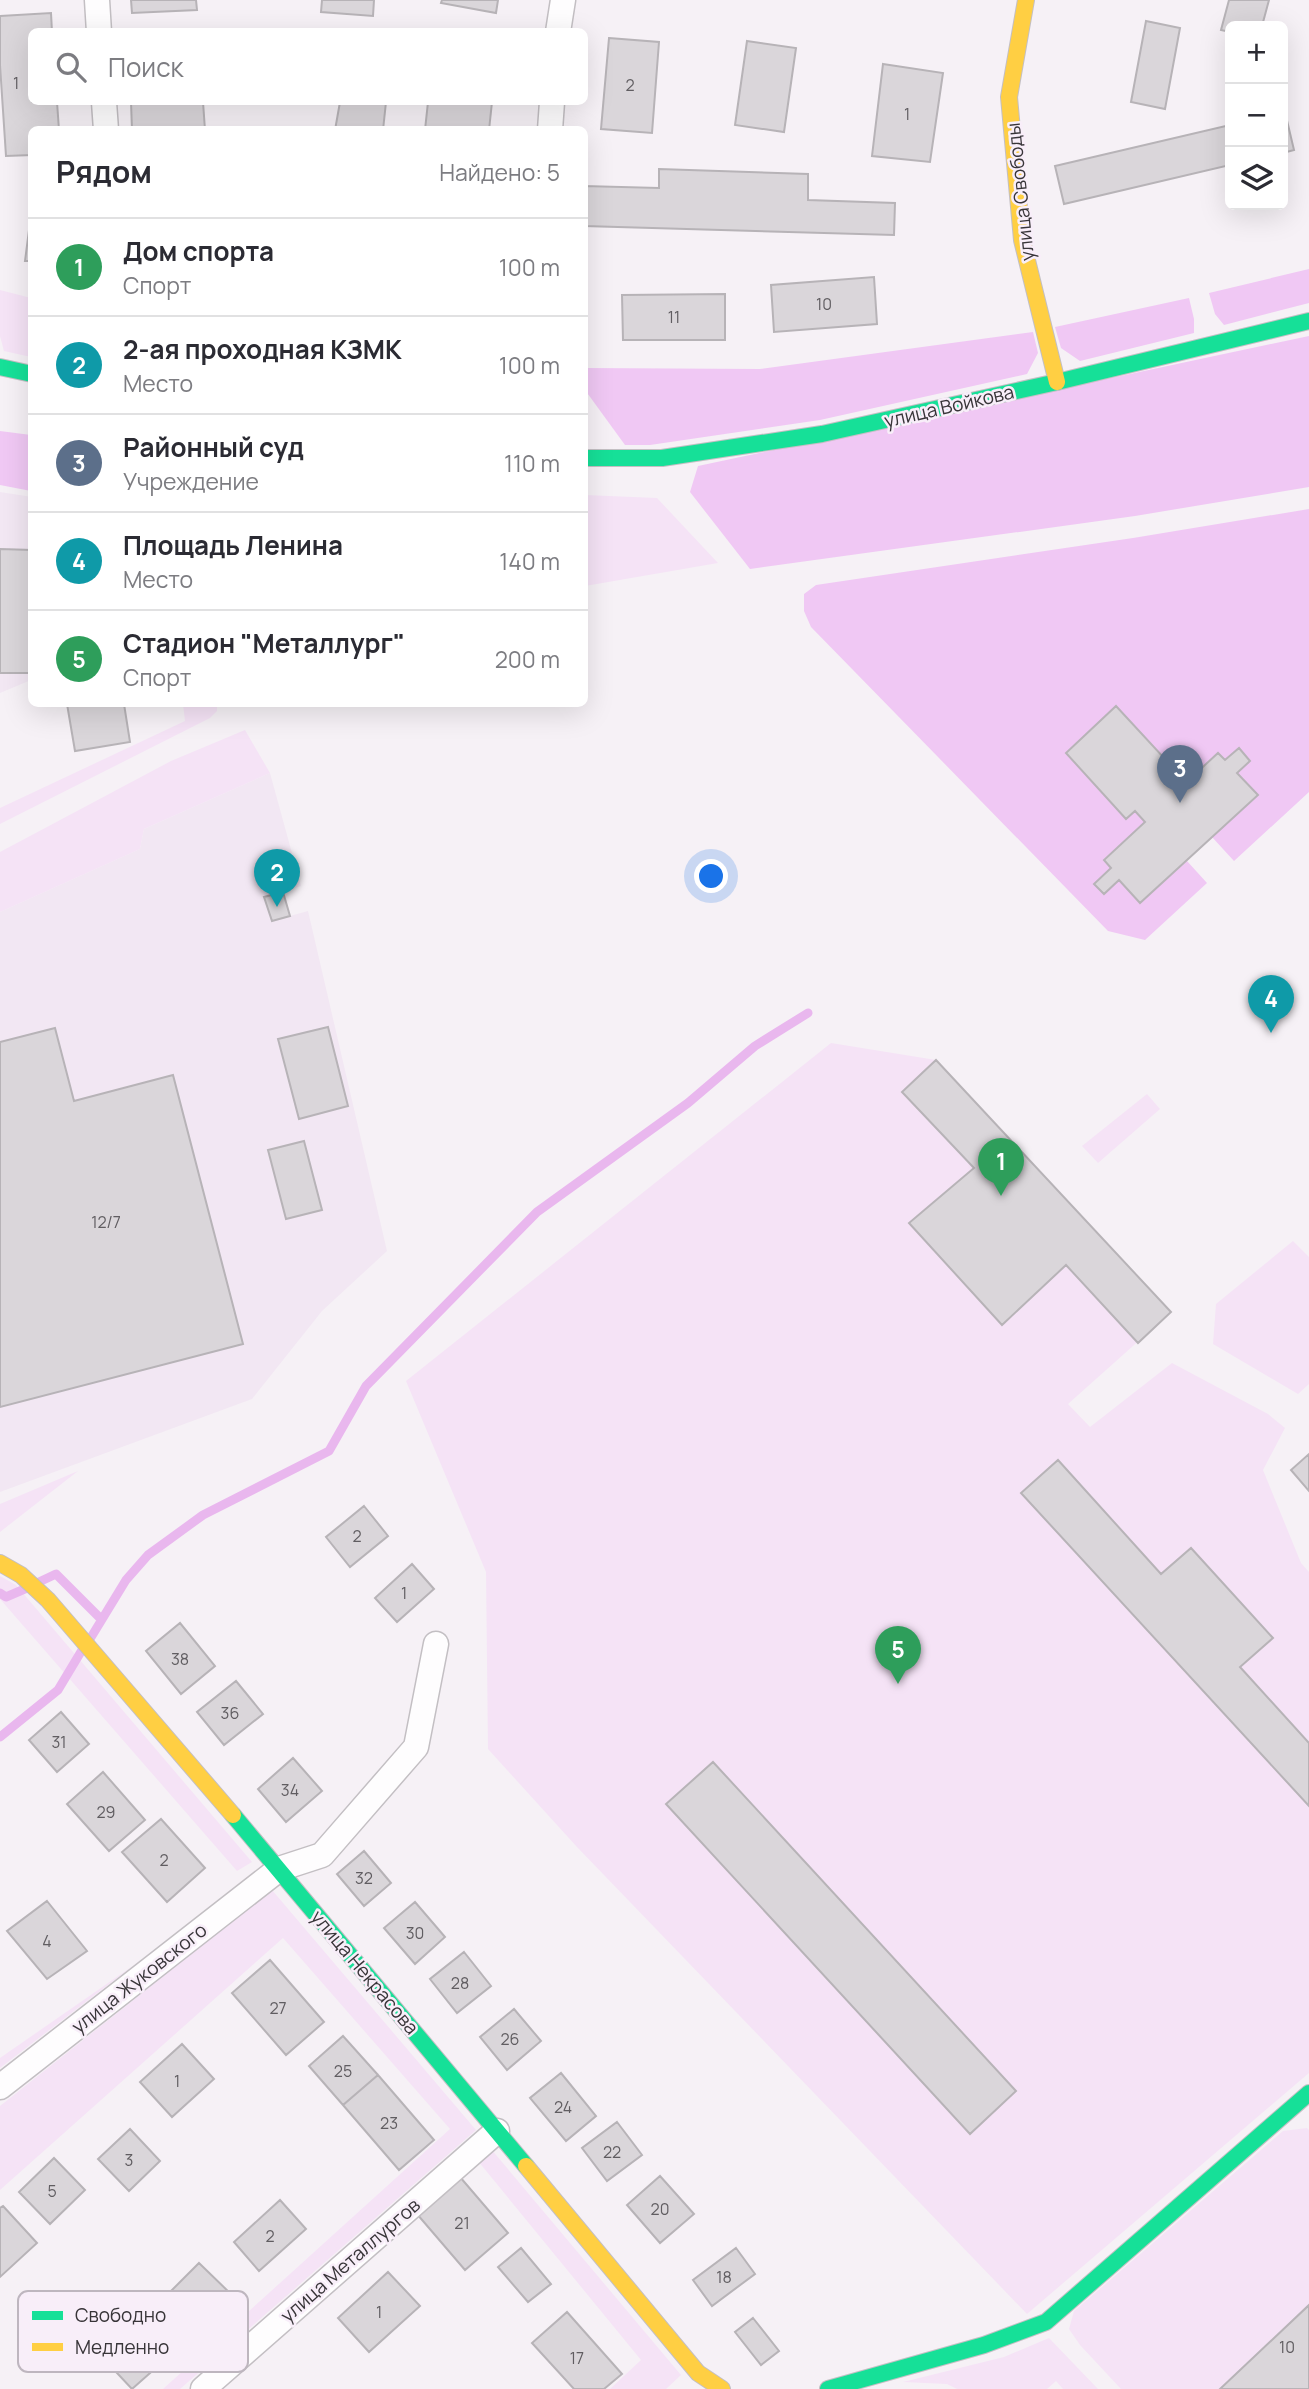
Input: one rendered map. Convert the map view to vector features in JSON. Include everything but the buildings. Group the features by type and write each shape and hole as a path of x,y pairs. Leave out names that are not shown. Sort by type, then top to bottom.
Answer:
{"street":[{"path":"97,0 99,28"},
{"path":"559,28 563,0"},
{"name":"улица Свободы","path":"1026,0 1010,97 1012,123 1022,240 1057,382"},
{"path":"104,105 106,126"},
{"path":"550,126 552,105"},
{"name":"улица Войкова","path":"588,458 662,458 822,434 1057,382 1309,321"},
{"path":"0,367 28,373"},
{"name":"улица Некрасова","path":"0,1563 22,1575 48,1600 279,1869 497,2131 690,2381 722,2389"},
{"name":"улица Жуковского","path":"0,2087 279,1869 321,1855 416,1747 436,1644"},
{"path":"828,2389 984,2345 1046,2322 1309,2093"},
{"name":"улица Металлургов","path":"248,2349 497,2131"},
{"name":"улица Металлургов","path":"202,2389 221,2372"}],"shaded area":[{"path":"1309,269 1309,303 1224,325 1215,314 1209,293"},
{"path":"0,290 28,297 28,356 4,351 0,336"},
{"path":"1189,298 1194,333 1080,361 1061,348 1055,327"},
{"path":"1033,332 1038,353 1027,374 820,420 650,445 625,445 588,394 588,368 760,369"},
{"path":"1309,336 1309,487 1135,516 750,569 690,492 698,466"},
{"path":"0,431 28,435 28,490 0,485"},
{"path":"0,492 28,496 28,681 0,693"},
{"path":"588,495 657,498 718,563 588,585"},
{"path":"1309,509 1309,792 1234,861 1212,837 1257,795 1237,773 1250,760 1239,748 1180,788 1171,778 1177,771 1116,707 1066,753 1126,819 1135,811 1145,822 1104,859 1111,868 1094,884 1104,894 1119,880 1140,903 1187,861 1207,883 1145,940 1108,931 811,627 804,611 804,594 816,585"},
{"path":"183,707 217,707 217,711 210,718 0,824 0,808 185,721"},
{"path":"245,730 270,773 144,829 140,849 0,912 0,852 171,761"},
{"path":"270,773 301,886 283,892 290,916 308,911 387,1251 322,1311 252,1399 0,1492 0,912 140,849 144,829"},
{"path":"831,1043 936,1060 1171,1312 1068,1404 1090,1427 1172,1363 1268,1414 1285,1428 1263,1470 1301,1563 1309,1572 1309,2073 1027,2314 577,1847 488,1749 486,1572 406,1381"},
{"path":"1147,1094 1160,1109 1098,1163 1082,1146"},
{"path":"1293,1241 1309,1257 1309,1384 1298,1394 1213,1344 1216,1304"},
{"path":"78,1471 0,1532 0,1504"},
{"path":"0,1576 16,1585 252,1862 237,1871 0,1599"},
{"path":"272,1890 476,2130 248,2330 248,2312 450,2129 283,1938 0,2190 0,2106"},
{"path":"134,1965 0,2068 0,2058"},
{"path":"1307,2128 1309,2389 1121,2389 1080,2345 1069,2329 1074,2311 1283,2131"},
{"path":"491,2149 681,2375 666,2389 610,2389 641,2360 478,2161"},
{"path":"1049,2338 1098,2389 1063,2389 1056,2381 1047,2389 957,2389 947,2384 903,2382 1004,2357"},
{"path":"182,2372 199,2372 180,2389 163,2389"}],"waterway":[{"path":"90,1639 126,1580 148,1555 203,1515 329,1451 366,1386 537,1212 688,1103 755,1046 808,1013"},
{"path":"39,1582 56,1574 101,1619"},
{"path":"0,1593 6,1597 27,1588"},
{"path":"0,1737 58,1690 82,1650"}],"traffic: fast":[{"path":"588,458 662,458 822,434 1057,382 1309,321"},
{"path":"0,367 28,373"},
{"path":"233,1815 526,2166"},
{"path":"828,2389 984,2345 1046,2322 1309,2093"}],"traffic: slow":[{"path":"1026,0 1009,97 1022,240 1057,382"},
{"path":"0,1563 21,1575 48,1600 233,1815"},
{"path":"526,2166 698,2373 722,2389"}],"place":[{"name":"Районный суд","path":"1180,803"},
{"name":"2-ая проходная КЗМК","path":"277,907"},
{"name":"Площадь Ленина","path":"1271,1033"},
{"name":"Дом спорта","path":"1001,1196"},
{"name":"Стадион \"Металлург\"","path":"898,1684"}]}
